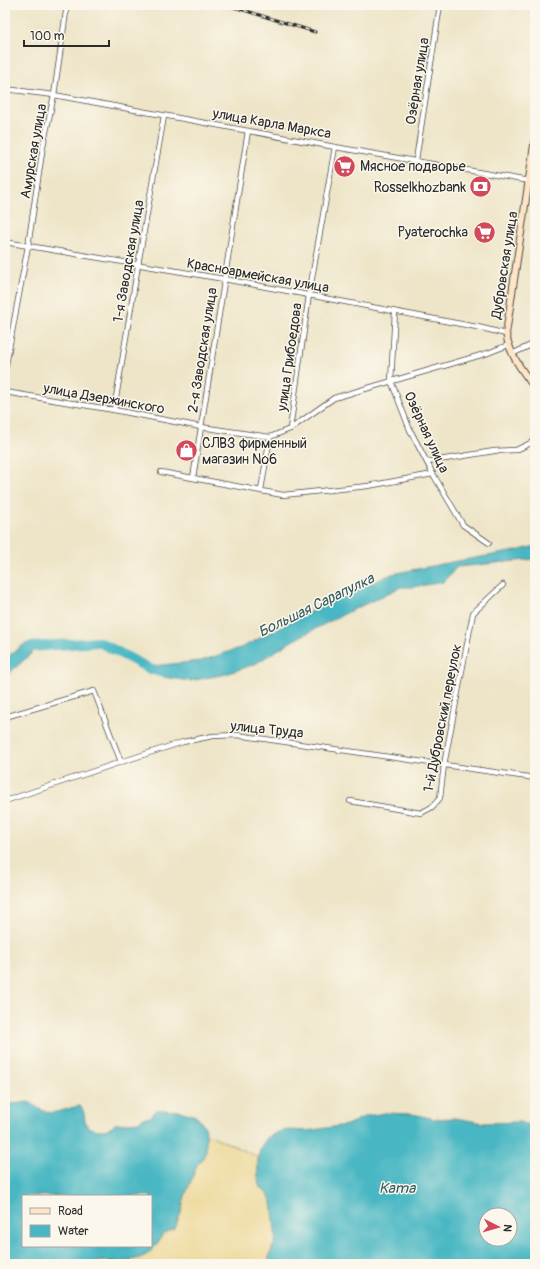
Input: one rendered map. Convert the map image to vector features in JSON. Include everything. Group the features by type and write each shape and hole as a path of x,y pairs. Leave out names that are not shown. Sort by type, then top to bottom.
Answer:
{"main road":[{"name":"Дубровская улица","path":"535,138 532,182 506,334 508,346 512,354 535,388"}],"street":[{"name":"Амурская улица","path":"5,370 28,246 43,146 54,95 67,5"},
{"name":"Озёрная улица","path":"416,160 440,5"},
{"name":"улица Карла Маркса","path":"5,89 54,95 532,182"},
{"name":"1-я Заводская улица","path":"114,410 164,116"},
{"name":"2-я Заводская улица","path":"192,478 248,131"},
{"name":"улица Грибоедова","path":"290,429 309,295 335,147"},
{"name":"Красноармейская улица","path":"5,242 224,279 482,328 506,334"},
{"name":"Озёрная улица","path":"395,312 391,380 410,430 433,474 463,525 489,543"},
{"path":"512,354 535,342"},
{"path":"261,490 270,438 290,429 334,398 508,346"},
{"name":"улица Дзержинского","path":"5,392 270,438"},
{"path":"427,462 516,450 535,441"},
{"path":"161,472 283,494 368,486 433,474"},
{"name":"1-й Дубровский переулок","path":"350,801 421,813 432,807 440,798 444,765 473,613 503,585"},
{"path":"5,717 94,691 121,762"},
{"name":"улица Труда","path":"5,801 183,742 213,736 237,735 535,778"}],"sand":[{"path":"206,1133 258,1157 258,1177 261,1188 268,1194 272,1202 276,1239 269,1257 269,1264 94,1264 100,1261 128,1261 156,1246 162,1235 174,1228 181,1213 185,1196 197,1165 204,1156 206,1150"}],"water":[{"path":"535,546 535,559 457,567 443,582 413,587 401,587 292,641 255,664 226,674 190,681 162,677 149,671 152,666 201,661 243,647 327,603 392,574 516,551"},
{"path":"26,643 33,652 5,677 5,659"},
{"path":"28,1102 47,1112 56,1112 80,1106 83,1109 86,1125 93,1129 100,1130 109,1129 115,1124 139,1122 143,1118 152,1117 153,1113 157,1110 180,1111 196,1116 205,1127 206,1150 204,1156 197,1165 185,1196 181,1213 174,1228 162,1235 156,1246 148,1254 128,1261 100,1261 94,1264 5,1264 5,1105"},
{"name":"Kama","path":"385,1113 412,1114 435,1119 455,1118 483,1123 521,1122 535,1128 535,1264 269,1264 269,1257 276,1239 272,1202 268,1194 261,1188 258,1177 258,1157 262,1145 267,1138 278,1132 289,1130 306,1131 347,1125 366,1116"}],"waterway":[{"name":"Большая Сарапулка","path":"5,669 30,647 99,642 150,669 163,673"}],"railway":[{"path":"227,5 315,32"}],"place":[{"name":"Мясное подворье","path":"344,166"},
{"name":"Rosselkhozbank","path":"481,187"},
{"name":"Pyaterochka","path":"484,232"},
{"name":"СЛВЗ фирменный магазин №6","path":"186,451"}]}
